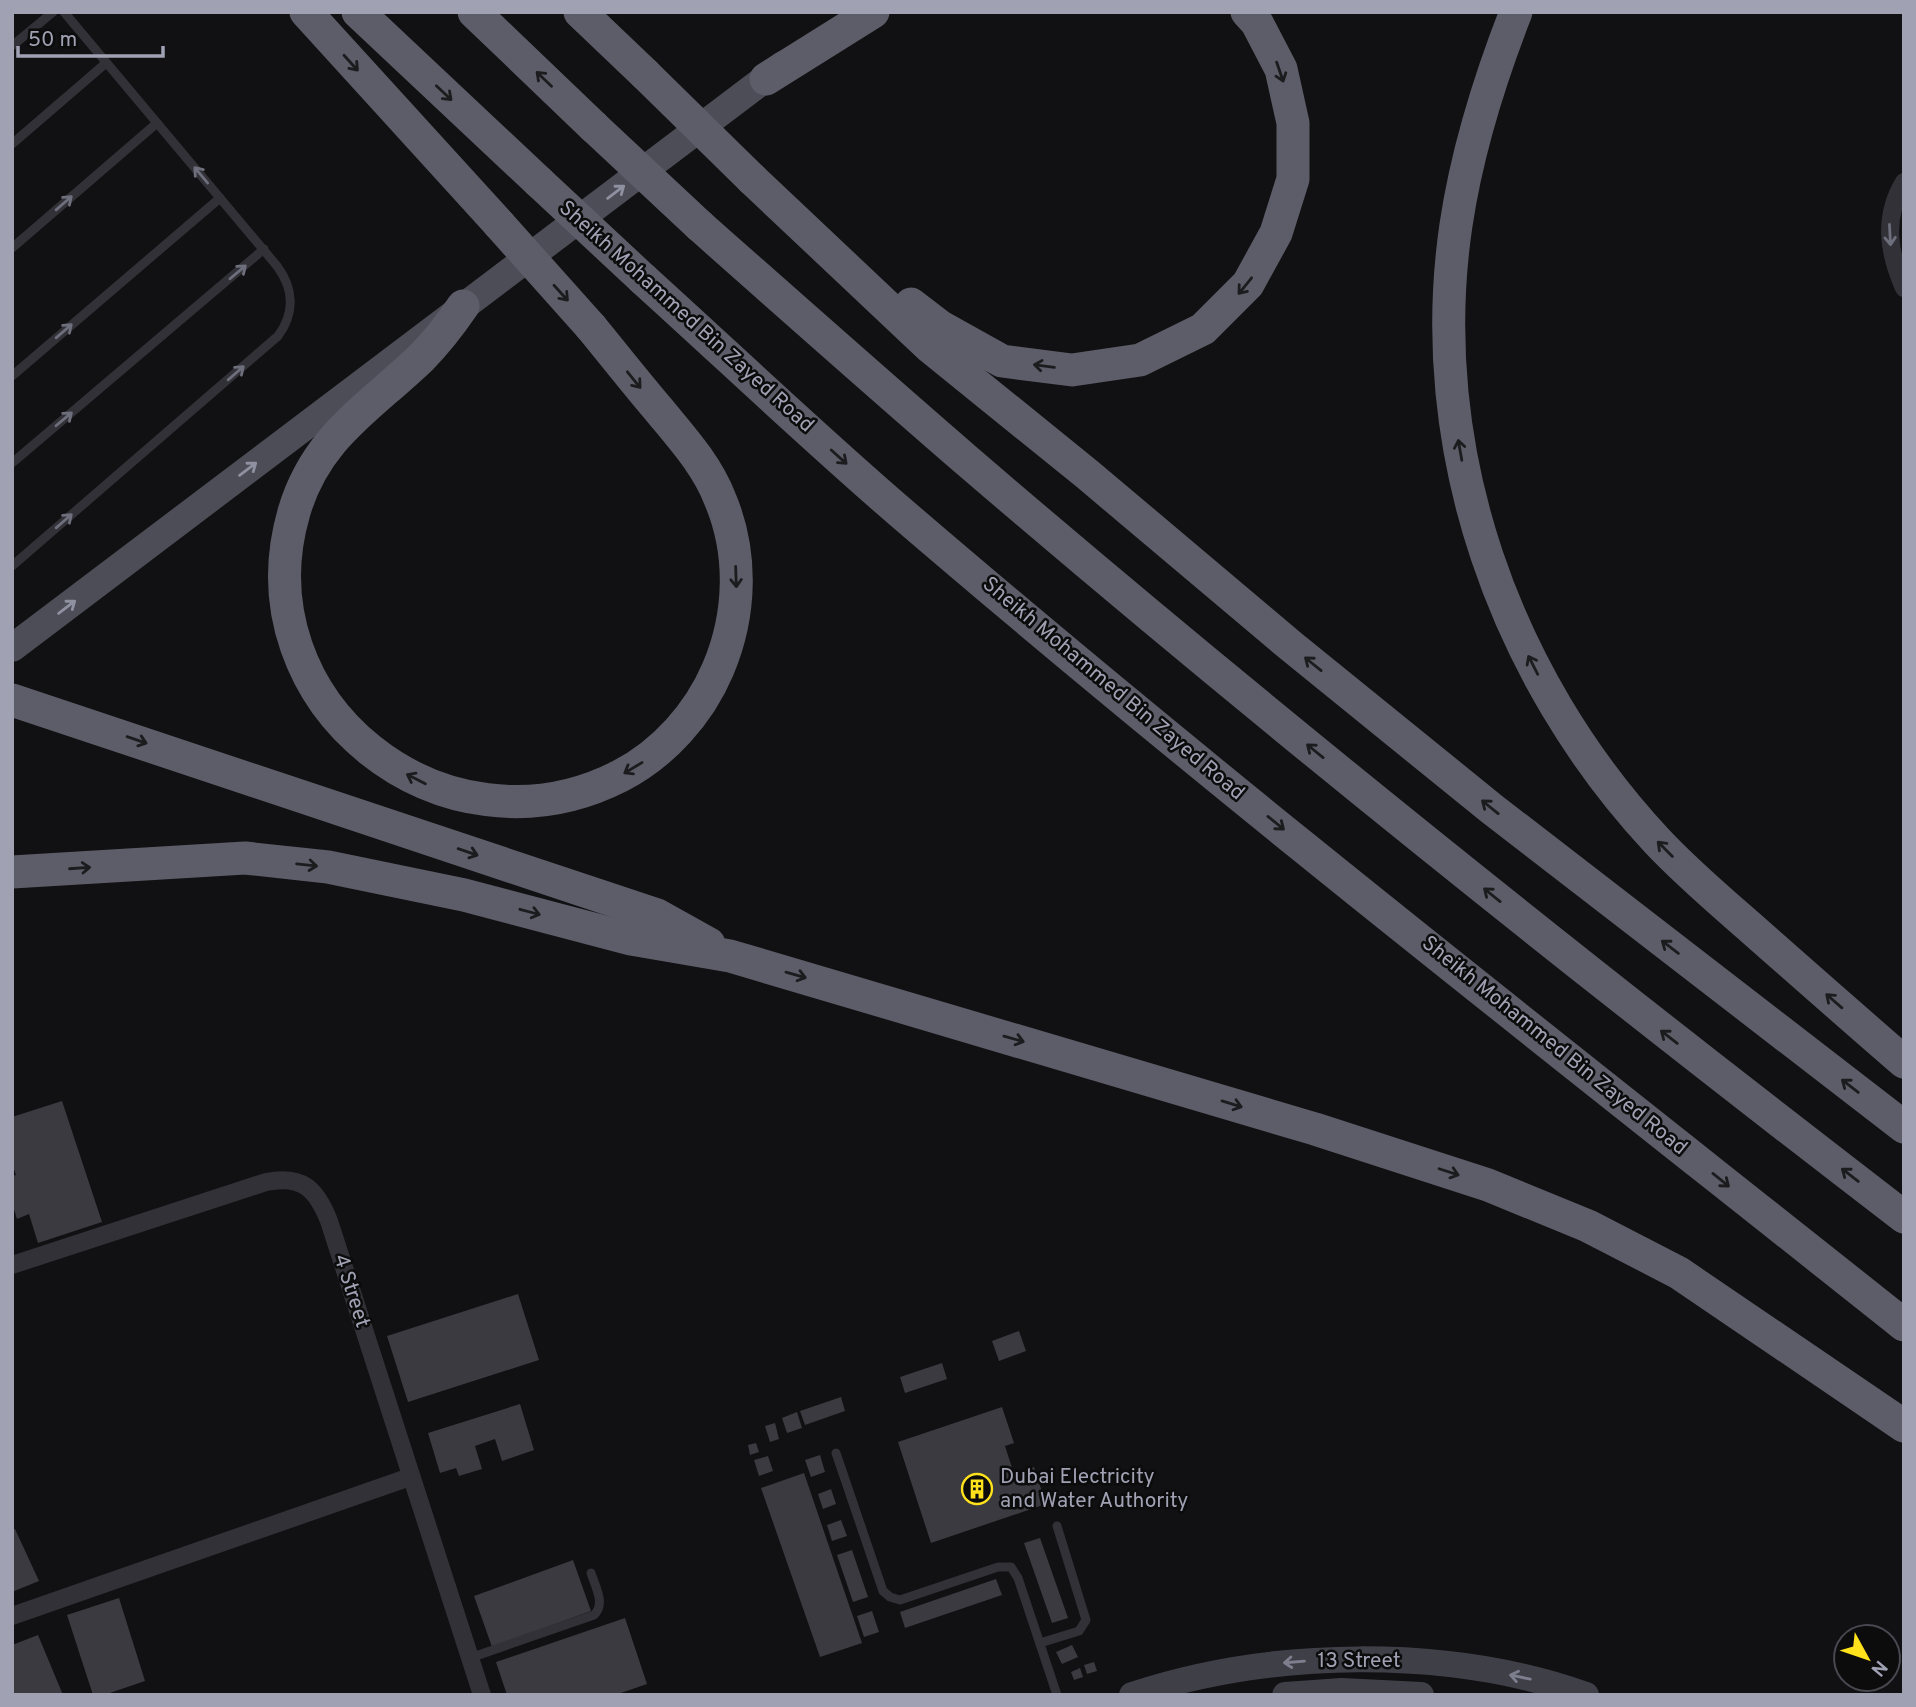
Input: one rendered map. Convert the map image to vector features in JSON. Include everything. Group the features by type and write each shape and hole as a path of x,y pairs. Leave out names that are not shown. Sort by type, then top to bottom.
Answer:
{"highway":[{"path":"306,12 591,327 687,444 720,497 730,527 736,589 734,620 714,680 697,707 660,750 636,768 603,784 568,796 531,801 458,795 424,783 391,766 362,744 318,692 303,664 286,603 284,571 287,540 307,479 323,452 343,427 419,360 443,335 463,306"},
{"name":"Sheikh Mohammed Bin Zayed Road","path":"358,12 643,279 897,510 1384,911 1904,1325"},
{"path":"474,12 700,226 964,458 1211,666 1649,1021 1904,1217"},
{"path":"580,12 775,204 930,346 1395,731 1590,886 1904,1127"},
{"path":"766,79 873,12"},
{"path":"775,204 814,222 941,327 1002,361 1072,370 1140,360 1203,329 1248,284 1276,233 1293,179 1293,123 1280,69 1257,23 1247,12"},
{"path":"1516,12 1496,63 1474,139 1456,227 1451,271 1449,316 1453,403 1463,467 1490,568 1520,641 1558,711 1604,778 1685,870 1904,1062"},
{"path":"1474,139 1497,102 1537,12"},
{"path":"12,700 657,915 730,956"},
{"path":"12,872 245,858 328,867 464,895 631,939 730,956 1252,1110 1488,1185 1588,1226 1679,1273 1904,1426"}],"main road":[{"path":"12,648 851,12"}],"street":[{"path":"1904,182 1892,206 1889,236 1891,251 1904,288"},
{"name":"4 Street","path":"12,1265 266,1182 285,1178 300,1182 314,1192 329,1221 482,1695"},
{"path":"12,1616 410,1477"},
{"name":"13 Street","path":"1132,1695 1163,1685 1238,1670 1318,1661 1384,1660 1480,1669 1546,1683 1586,1695"},
{"name":"13 Street","path":"1285,1695 1342,1691 1420,1695"}],"lane":[{"path":"12,46 52,12"},
{"path":"12,566 278,336 289,317 291,295 284,275 64,12"},
{"path":"12,144 106,62"},
{"path":"12,248 158,123"},
{"path":"12,376 220,198"},
{"path":"12,463 264,249"},
{"path":"836,1453 883,1591 900,1600 998,1567 1011,1567 1018,1578 1057,1695"},
{"path":"1040,1643 1079,1632 1086,1620 1057,1527"},
{"path":"470,1658 594,1615 601,1604 591,1573"}],"building":[{"path":"62,1101 102,1222 38,1243 29,1214 17,1219 12,1203 12,1176 16,1175 12,1164 12,1117"},
{"path":"518,1294 539,1360 408,1402 387,1336"},
{"path":"1019,1331 1026,1351 999,1361 992,1341"},
{"path":"942,1363 947,1379 905,1393 900,1377"},
{"path":"841,1397 845,1411 805,1425 800,1411"},
{"path":"520,1404 534,1450 502,1461 495,1439 475,1446 482,1469 459,1476 456,1468 440,1473 428,1433"},
{"name":"Dubai Electricity and Water Authority","path":"1002,1407 1014,1443 1005,1446 1014,1474 1034,1467 1046,1504 931,1543 898,1442"},
{"path":"797,1412 802,1428 787,1433 782,1418"},
{"path":"775,1423 779,1439 770,1442 765,1426"},
{"path":"756,1443 759,1452 750,1455 748,1445"},
{"path":"820,1455 825,1472 811,1477 805,1460"},
{"path":"768,1456 773,1471 759,1476 754,1460"},
{"path":"804,1473 862,1643 820,1657 761,1488"},
{"path":"831,1489 836,1504 823,1509 818,1494"},
{"path":"841,1520 847,1536 832,1541 827,1525"},
{"path":"15,1529 39,1581 12,1592 12,1530"},
{"path":"1040,1538 1068,1618 1052,1623 1024,1543"},
{"path":"852,1550 868,1597 853,1602 837,1555"},
{"path":"573,1560 591,1611 492,1647 474,1596"},
{"path":"996,1579 1002,1595 905,1628 900,1612"},
{"path":"119,1598 145,1681 104,1695 93,1695 67,1615"},
{"path":"872,1611 879,1632 864,1637 857,1616"},
{"path":"625,1618 647,1684 615,1695 507,1695 496,1662"},
{"path":"38,1635 63,1695 12,1695 12,1645"},
{"path":"1072,1645 1078,1657 1062,1664 1056,1652"},
{"path":"1094,1662 1097,1671 1087,1674 1084,1665"},
{"path":"1080,1668 1083,1677 1074,1680 1071,1672"}],"place":[{"name":"Dubai Electricity and Water Authority","path":"977,1489"}]}
